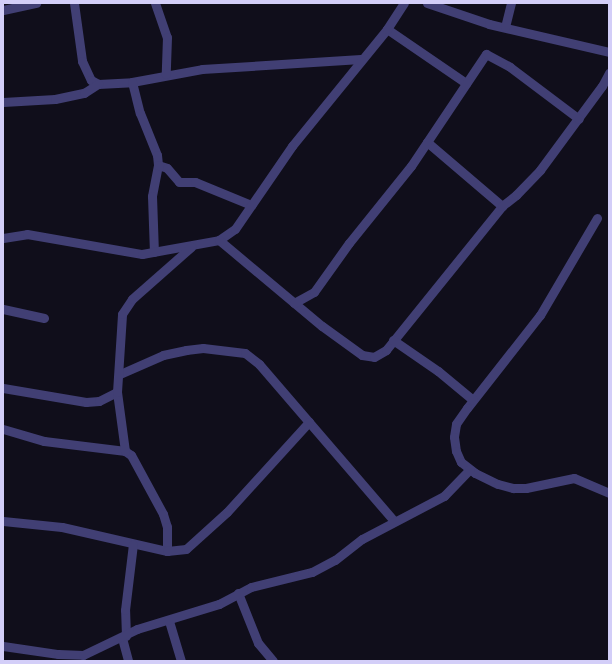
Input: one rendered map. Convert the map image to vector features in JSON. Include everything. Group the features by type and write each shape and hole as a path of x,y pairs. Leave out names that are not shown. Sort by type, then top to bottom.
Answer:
{"street":[{"path":"3,10 36,3"},
{"path":"74,3 82,61 91,80 98,84"},
{"path":"155,3 167,37 166,74"},
{"path":"3,238 27,234 128,253 154,252 219,240 235,229 292,146 361,59 387,29 404,3"},
{"path":"427,3 505,28 609,52"},
{"path":"505,28 512,3"},
{"path":"387,29 466,83"},
{"path":"294,303 314,292 427,142 486,54 510,67 578,119"},
{"path":"3,102 55,100 84,93 98,84 132,82 166,74 202,69 361,59"},
{"path":"219,240 294,303 362,356 374,357 386,350 502,206 516,195 540,170 578,119 609,73"},
{"path":"132,82 158,165 152,196 154,252"},
{"path":"427,142 502,206"},
{"path":"158,165 167,168 179,182 195,182 251,205"},
{"path":"597,218 540,315 456,424 454,437 456,451 461,462 470,469 498,484 513,488 574,478 609,493"},
{"path":"125,451 117,392 120,374 122,314 126,306 193,246"},
{"path":"3,309 44,318"},
{"path":"393,340 438,371 473,400"},
{"path":"120,374 163,355 186,350 203,348 238,351 259,364 394,521"},
{"path":"3,388 86,402 98,401 117,392"},
{"path":"3,521 62,527 133,544 152,546 167,551 186,548 205,534 309,422"},
{"path":"3,430 44,441 125,451 131,455 163,514 167,527 167,551"},
{"path":"3,646 88,657 137,629 169,621 219,604 251,587 312,572 394,521 444,496 470,469"},
{"path":"128,661 124,637 125,610 133,544"},
{"path":"238,593 258,643 272,661"},
{"path":"169,621 180,661"}]}
